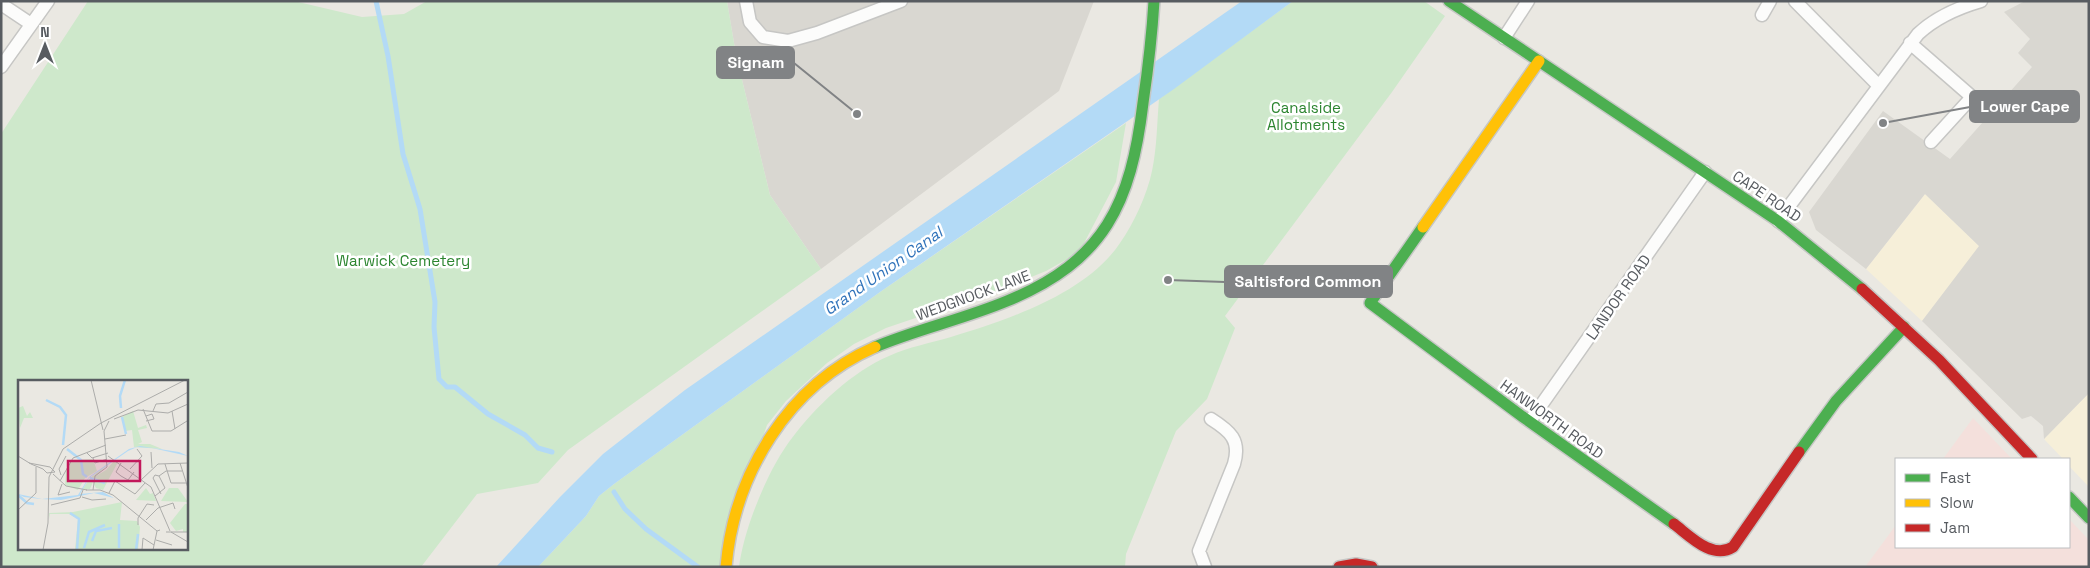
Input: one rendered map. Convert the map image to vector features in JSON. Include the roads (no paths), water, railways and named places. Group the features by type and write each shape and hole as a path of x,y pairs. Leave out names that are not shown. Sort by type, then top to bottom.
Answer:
{"street":[{"path":"1,67 48,1"},
{"path":"746,1 750,22 763,37 788,41 817,33 901,1"},
{"name":"WEDGNOCK LANE","path":"726,567 730,535 749,477 773,432 811,387 847,361 888,342 996,306 1038,288 1057,277 1084,254 1106,228 1130,178 1139,136 1154,1"},
{"name":"CAPE ROAD","path":"1449,1 1778,220 1842,270 1940,361 2031,458"},
{"path":"1504,38 1528,1"},
{"path":"1762,15 1770,1"},
{"path":"1795,1 1879,86"},
{"path":"1778,220 1910,43 1926,26 1954,5 1981,1"},
{"path":"1,4 32,24"},
{"path":"1910,43 1972,98 1932,142"},
{"name":"HANWORTH ROAD","path":"1539,61 1370,303 1530,422 1706,547 1715,552 1723,553 1733,547 1836,401 1904,327"},
{"name":"LANDOR ROAD","path":"1530,422 1705,172"},
{"path":"1205,567 1199,551 1234,464 1237,450 1231,434 1211,419"},
{"path":"2070,498 2089,518"},
{"path":"1339,567 1356,564 1372,567"}],"water":[{"name":"Grand Union Canal","path":"1242,1 1293,1 1174,89 880,292 614,484 599,496 586,516 538,567 496,567 560,497 603,454 685,390"}],"waterway":[{"path":"376,1 388,56 403,154 420,209 435,302 434,327 439,379 447,387 455,387 488,414 525,435 538,448 552,452"},
{"path":"614,492 625,509 646,529 698,567"}],"place":[{"name":"Signam","path":"857,114"},
{"name":"Lower Cape","path":"1883,123"},
{"name":"Saltisford Common","path":"1168,280"}],"park label":[{"name":"Canalside Allotments","path":"1306,116"},
{"name":"Warwick Cemetery","path":"403,260"}]}
